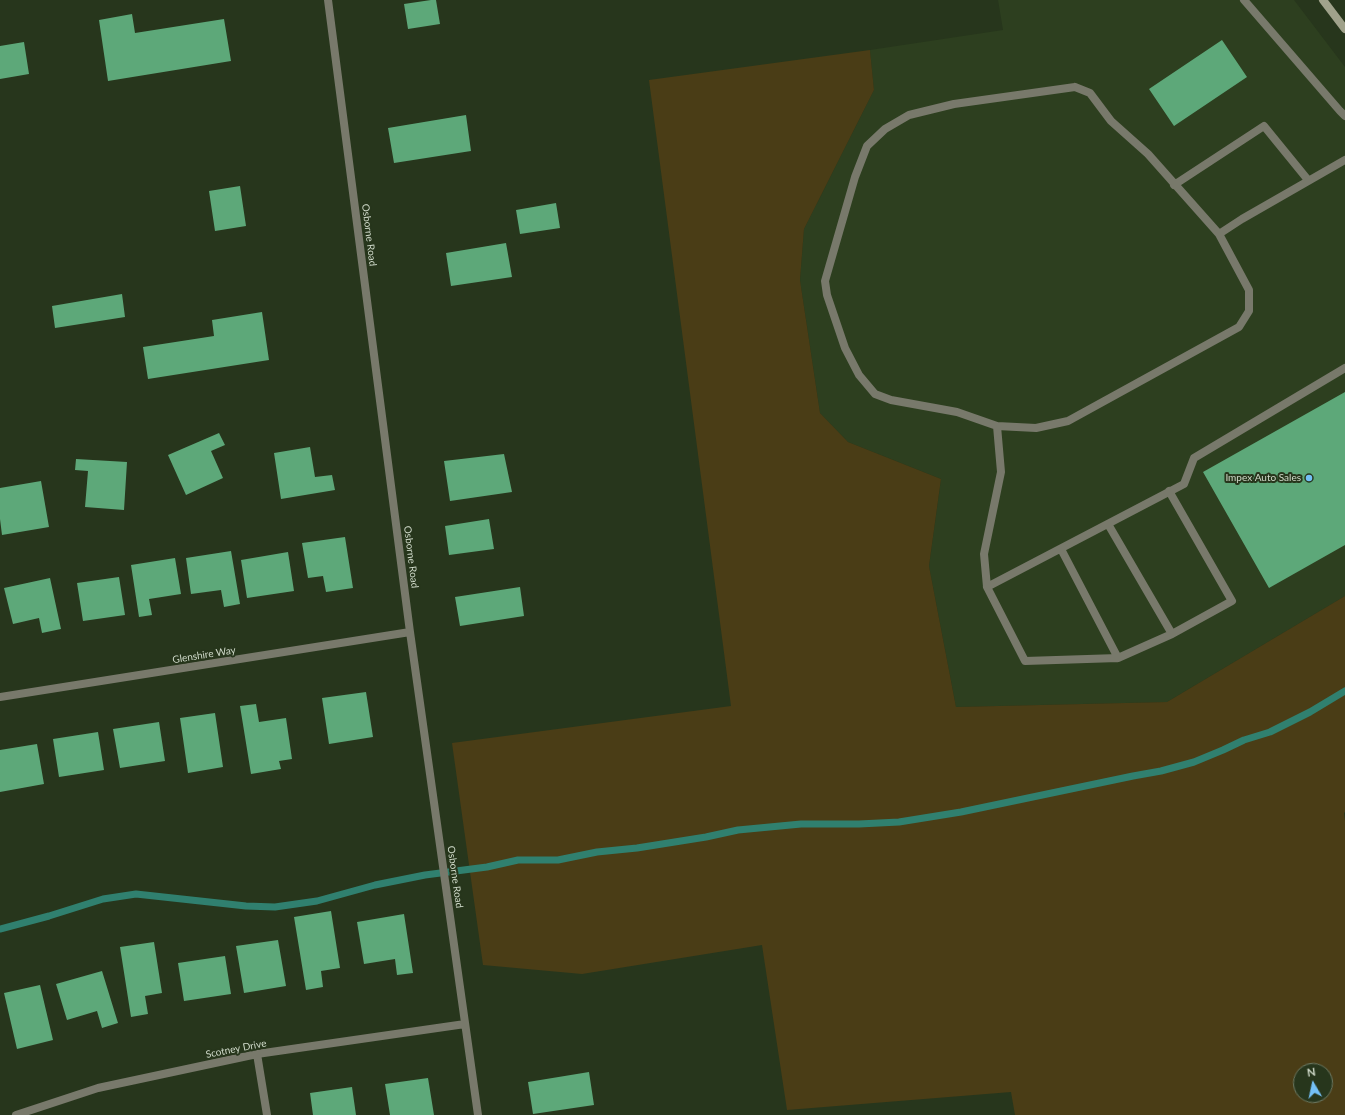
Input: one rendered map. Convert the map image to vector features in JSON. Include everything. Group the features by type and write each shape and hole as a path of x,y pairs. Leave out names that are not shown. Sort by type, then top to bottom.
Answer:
{"main road":[{"path":"1323,0 1345,29"}],"street":[{"name":"Osborne Road","path":"328,0 410,632 478,1115"},
{"path":"1244,0 1345,116"},
{"path":"1075,87 1090,93 1111,120 1148,154 1174,185 1219,234 1249,290 1249,310 1239,327 1068,421 1036,428 997,426 957,412 891,400 875,394 859,375 845,348 827,296 825,281 855,177 867,146 885,129 909,115 954,104 1075,87"},
{"path":"1174,185 1264,126 1308,180"},
{"path":"1219,234 1308,180 1345,160"},
{"path":"987,587 1184,484 1194,458 1345,368"},
{"path":"997,426 1001,472 984,554 987,587 1025,661 1118,658 1172,634 1232,600 1169,491"},
{"path":"1108,524 1172,634"},
{"path":"1061,549 1118,658"},
{"name":"Glenshire Way","path":"0,697 410,632"},
{"name":"Scotney Drive","path":"16,1115 98,1088 257,1054 465,1024"},
{"path":"257,1054 267,1115"}],"shaded area":[{"path":"998,0 1294,0 1345,67 1345,596 1167,702 956,707 929,566 941,479 848,442 820,413 800,280 804,229 874,90 870,50 1003,30"},
{"path":"870,50 874,90 804,229 800,280 820,413 848,442 941,479 929,566 956,707 1167,702 1345,596 1345,1115 1015,1115 1011,1092 787,1110 762,945 582,974 483,965 452,743 731,706 649,80"}],"building":[{"path":"436,0 440,24 408,29 404,4"},
{"path":"132,14 135,33 224,19 231,61 108,81 99,20"},
{"path":"1222,40 1247,77 1174,126 1149,89"},
{"path":"24,42 29,74 0,79 0,46"},
{"path":"466,115 471,151 394,163 388,128"},
{"path":"240,186 246,226 215,231 209,191"},
{"path":"556,203 560,228 520,234 516,210"},
{"path":"506,243 512,277 451,286 446,253"},
{"path":"122,294 125,317 55,328 52,306"},
{"path":"262,312 269,360 148,379 143,347 214,336 212,320"},
{"path":"1345,392 1345,545 1269,588 1203,472"},
{"path":"219,433 225,445 211,451 223,478 186,495 168,455"},
{"path":"310,447 315,477 332,475 335,490 281,499 274,453"},
{"path":"504,454 512,492 450,501 444,461"},
{"path":"76,459 127,462 124,510 85,507 88,471 75,470"},
{"path":"41,481 49,527 2,535 0,519 0,488"},
{"path":"489,519 494,549 449,555 445,526"},
{"path":"345,537 353,588 326,592 323,576 308,578 302,543"},
{"path":"231,551 240,604 224,607 221,590 191,594 186,558"},
{"path":"288,552 294,591 247,598 241,560"},
{"path":"175,558 181,594 149,599 152,615 139,617 131,565"},
{"path":"119,577 125,615 83,621 77,583"},
{"path":"50,578 61,629 42,633 39,618 13,624 4,588"},
{"path":"520,587 524,616 460,626 455,597"},
{"path":"366,692 373,737 329,744 322,698"},
{"path":"256,704 259,722 286,718 292,759 279,761 281,769 251,774 240,706"},
{"path":"215,713 223,767 188,773 180,718"},
{"path":"159,722 165,761 120,768 113,729"},
{"path":"98,732 104,770 59,777 53,739"},
{"path":"37,744 44,784 0,792 0,750"},
{"path":"331,911 340,968 321,971 323,987 306,990 294,917"},
{"path":"404,914 413,973 397,975 395,959 364,964 357,922"},
{"path":"278,940 286,986 244,993 236,946"},
{"path":"154,942 162,993 145,996 148,1014 131,1017 120,947"},
{"path":"225,956 231,994 184,1001 178,963"},
{"path":"102,971 118,1023 102,1028 97,1011 67,1020 56,984"},
{"path":"40,985 53,1040 17,1049 4,993"},
{"path":"589,1072 594,1105 533,1114 528,1082"},
{"path":"428,1078 434,1115 390,1115 385,1084"},
{"path":"352,1087 356,1115 313,1115 310,1093"}],"waterway":[{"path":"0,929 49,916 103,899 136,894 246,906 275,907 317,901 375,885 425,875 487,867 518,860 558,860 597,852 637,848 706,837 738,830 801,824 899,822 961,812 1161,771 1194,762 1244,740 1270,732 1310,712 1345,691"}],"place":[{"name":"Impex Auto Sales","path":"1309,478"}]}
